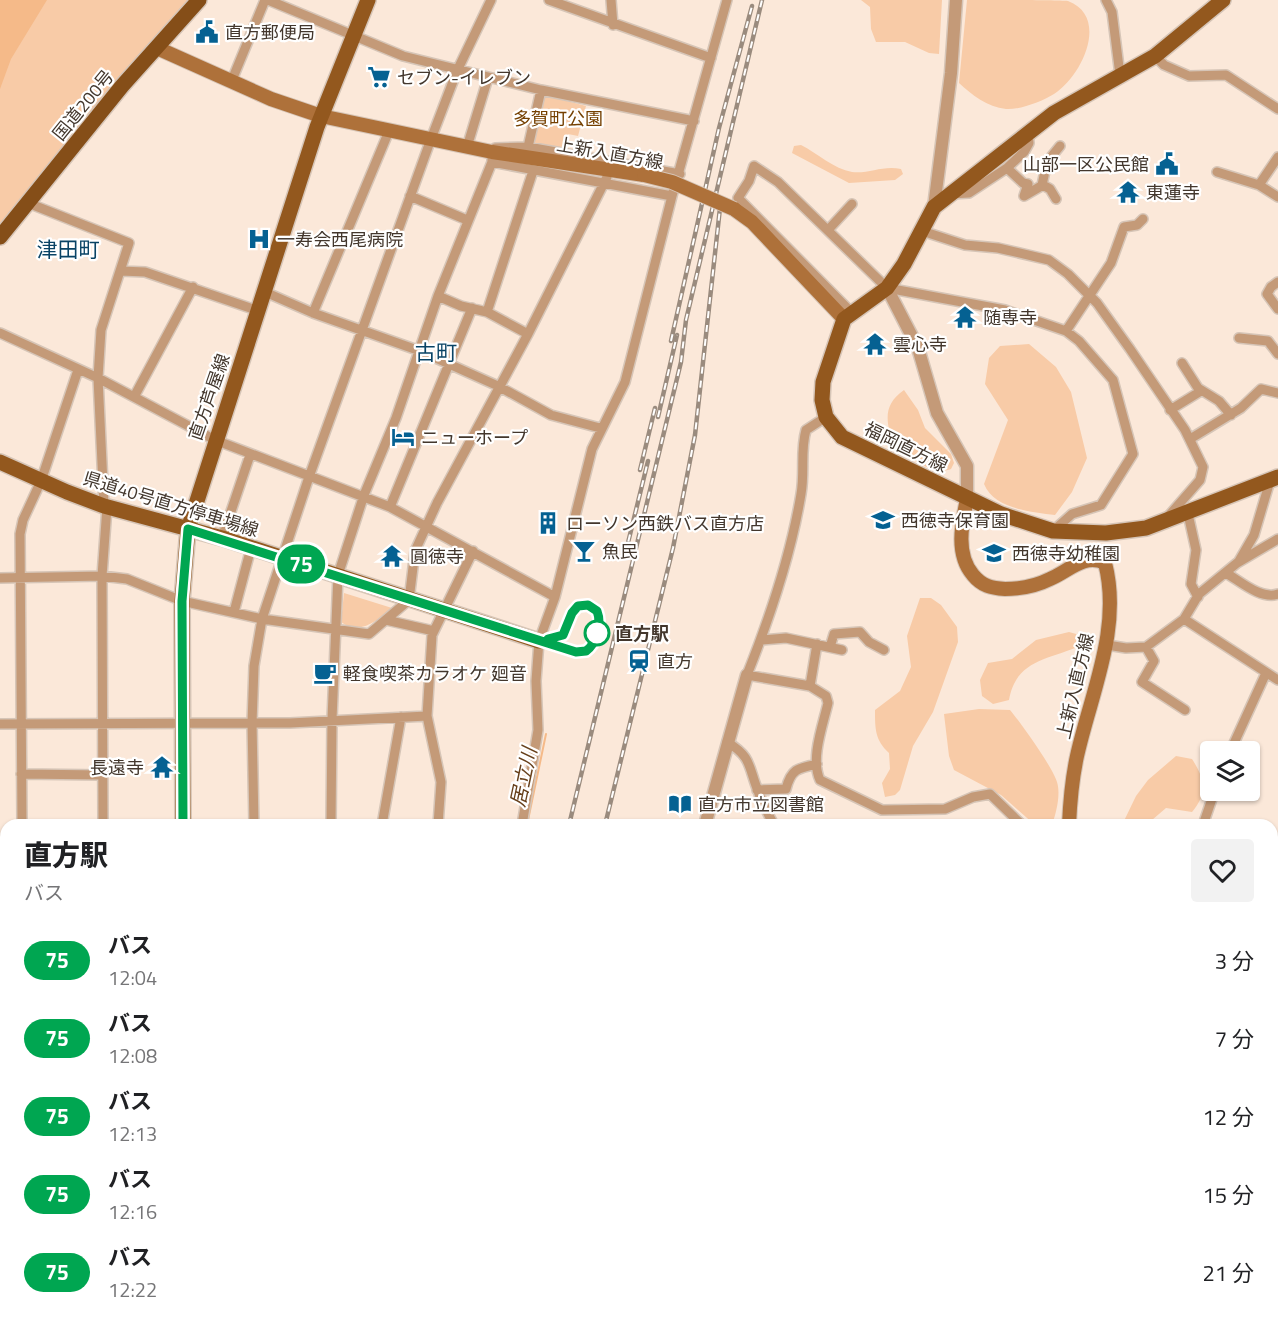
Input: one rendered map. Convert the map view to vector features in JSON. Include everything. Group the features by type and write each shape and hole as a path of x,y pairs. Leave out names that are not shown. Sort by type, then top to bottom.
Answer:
{"highway":[{"name":"国道200号","path":"0,237 122,86 199,0"}],"main road":[{"name":"直方芦屋線","path":"183,819 182,601 188,529 214,440 265,292 321,116 368,0"},
{"path":"826,417 822,400 823,382 848,316 887,288 934,207 1054,112 1155,56 1223,0"},
{"name":"上新入直方線","path":"157,48 271,99 321,116 467,147 492,157 644,175 672,182 734,209 848,316"},
{"name":"福岡直方線","path":"826,417 842,437 967,499 1034,526 1053,531 1106,533 1146,528 1188,514 1274,479"},
{"name":"県道40号直方停車場線","path":"0,462 105,506 222,538 539,641"},
{"name":"上新入直方線","path":"967,499 961,548 967,568 980,583 994,588 1034,586 1085,560 1095,558 1105,562 1109,591 1107,645 1077,758 1070,819"}],"street":[{"path":"232,80 267,0 403,56 541,90 694,121"},
{"path":"254,819 252,723 254,666 262,619 280,558 410,196 457,71 490,0"},
{"path":"549,0 613,25 711,58"},
{"path":"611,0 613,25"},
{"path":"523,819 538,730 539,697 536,681 539,641 555,597 592,449 600,428 625,382 672,196 728,0"},
{"path":"934,207 951,73 956,0"},
{"path":"1106,0 1112,12 1120,75"},
{"path":"1155,56 1164,64 1189,76 1226,75 1278,109"},
{"path":"467,147 488,78"},
{"path":"528,147 541,90"},
{"path":"313,313 389,131"},
{"path":"949,194 958,196 969,193 1007,168 1029,143 1028,133"},
{"path":"1007,168 1023,183 1028,184 1024,196 1042,185 1047,162 1060,146"},
{"path":"332,819 332,719 338,575 364,495 495,148 528,147 680,174"},
{"path":"492,157 533,171 606,180 672,196"},
{"path":"1259,185 1277,158"},
{"path":"848,316 738,198 749,182 754,166 778,182 887,288 918,348 937,413 967,466 967,499"},
{"path":"488,312 533,171"},
{"path":"1217,172 1259,185 1278,196"},
{"path":"0,578 102,576 141,584 182,601 262,619 369,634 409,600 415,551 606,180"},
{"path":"1042,185 1050,189 1056,200"},
{"path":"410,196 467,220"},
{"path":"28,203 129,243 101,330 98,378 105,506 102,576 103,819"},
{"path":"828,230 852,204"},
{"path":"1066,331 1112,262 1124,227 1137,225 1143,219"},
{"path":"922,231 966,245 998,248 1049,260 1068,274 1090,298 1130,348 1190,439 1203,467 1200,480 1163,523"},
{"path":"121,271 145,272 259,310"},
{"path":"1278,282 1271,287 1268,294 1278,309"},
{"path":"134,398 193,287"},
{"path":"887,288 1005,310 1066,331 1089,350 1113,380 1133,454 1101,505 1072,514 1053,531"},
{"path":"265,292 313,313 420,351 498,386 551,415 600,428"},
{"path":"438,296 488,312 528,334"},
{"path":"390,507 472,308"},
{"path":"0,333 98,378 214,440 309,477 364,495 390,507 555,597"},
{"path":"1239,339 1268,341 1278,354"},
{"path":"1182,363 1201,391 1219,401 1231,415"},
{"path":"22,819 20,534 23,520 41,481 78,370"},
{"path":"1190,439 1231,415 1261,389 1278,393"},
{"path":"1170,410 1201,391"},
{"path":"707,819 747,675 775,598 802,492 801,448 806,430 826,417"},
{"path":"222,538 250,455"},
{"path":"1237,563 1254,535 1274,479"},
{"path":"1188,514 1196,550 1191,584 1198,597"},
{"path":"1107,645 1126,648 1146,646 1184,619 1198,597 1237,563 1278,539"},
{"path":"234,612 250,548"},
{"path":"438,819 441,782 427,716 434,630 473,551"},
{"path":"1226,573 1258,592 1274,596 1278,594"},
{"path":"1184,619 1278,680"},
{"path":"386,620 434,630"},
{"path":"830,647 834,634 860,632 868,642 884,650"},
{"path":"761,640 786,638 842,650"},
{"path":"810,686 817,644"},
{"path":"1146,646 1154,662 1142,682 1185,710"},
{"path":"1235,741 1266,673"},
{"path":"747,675 810,686 826,696 828,703 817,764 820,780 874,808 945,809 973,796 990,795 1016,819"},
{"path":"0,724 252,723 427,716"},
{"path":"383,819 400,717"},
{"path":"727,742 740,750 748,759 757,790 771,819"},
{"path":"757,790 786,789 790,774 794,770 817,764"},
{"path":"21,774 103,774"},
{"path":"1205,819 1211,801"}],"green space":[{"path":"0,0 190,0 0,227"},
{"path":"861,0 942,0 939,54 929,53 905,42 876,42 871,29 870,7"},
{"path":"967,0 1068,1 1081,9 1087,20 1089,33 1082,61 1064,85 1054,94 1038,102 1006,109 986,103 959,83"},
{"name":"多賀町公園","path":"544,95 586,106 578,136 568,134 564,150 532,142"},
{"path":"801,145 832,164 852,172 894,168 901,169 903,174 895,180 849,183 792,153 794,146"},
{"path":"1029,344 1056,367 1071,392 1087,458 1072,492 1055,515 1005,504 996,499 984,484 1008,420 985,384 989,358 1000,346"},
{"path":"904,390 918,410 925,428 951,454 954,463 951,469 929,468 894,446 889,430 889,408"},
{"path":"344,593 392,608 368,625 348,626 341,622"},
{"path":"920,598 931,598 941,605 957,627 958,642 933,712 913,746 900,790 895,795 885,797 882,783 890,769 889,753 877,734 875,710 900,691 911,667 907,636"},
{"path":"1069,632 1080,635 1080,646 1035,663 1026,669 1018,677 1009,700 993,704 982,696 980,680 988,663 1012,659 1036,640"},
{"path":"979,709 1010,710 1043,756 1057,782 1057,804 1053,819 1028,819 1001,795 954,770 949,756 944,714"},
{"path":"1176,756 1192,759 1200,773 1200,800 1192,812 1166,808 1153,819 1125,819 1136,796 1148,780"}],"shaded area":[{"path":"0,0 47,0 11,59 0,89"}],"waterway":[{"name":"居立川","path":"528,819 546,734"}],"railway":[{"path":"570,819 681,362 686,320 762,0"},
{"path":"671,341 719,128 752,6"},
{"path":"606,819 673,548 695,435 720,208"},
{"path":"658,417 677,335"},
{"path":"640,470 655,408"},
{"path":"625,555 648,461"}],"bus line":[{"name":"75","path":"183,819 182,601 188,529 576,652 586,651 593,645 600,621 597,611 588,605 578,606 572,613 567,631 560,637 548,639"}],"place":[{"name":"直方郵便局","path":"207,32"},
{"name":"セブン-イレブン","path":"379,77"},
{"name":"山部一区公民館","path":"1167,164"},
{"name":"東蓮寺","path":"1128,192"},
{"name":"一寿会西尾病院","path":"259,239"},
{"name":"随専寺","path":"965,317"},
{"name":"雲心寺","path":"875,344"},
{"name":"ニューホープ","path":"403,437"},
{"name":"西徳寺保育園","path":"883,520"},
{"name":"ローソン西鉄バス直方店","path":"548,523"},
{"name":"魚民","path":"584,551"},
{"name":"西徳寺幼稚園","path":"994,553"},
{"name":"圓徳寺","path":"392,556"},
{"name":"直方駅","path":"597,633"},
{"name":"直方","path":"639,661"},
{"name":"軽食喫茶カラオケ 廻音","path":"325,673"},
{"name":"長遠寺","path":"162,767"},
{"name":"直方市立図書館","path":"680,804"}],"district":[{"name":"津田町","path":"68,249"},
{"name":"古町","path":"436,352"}]}
